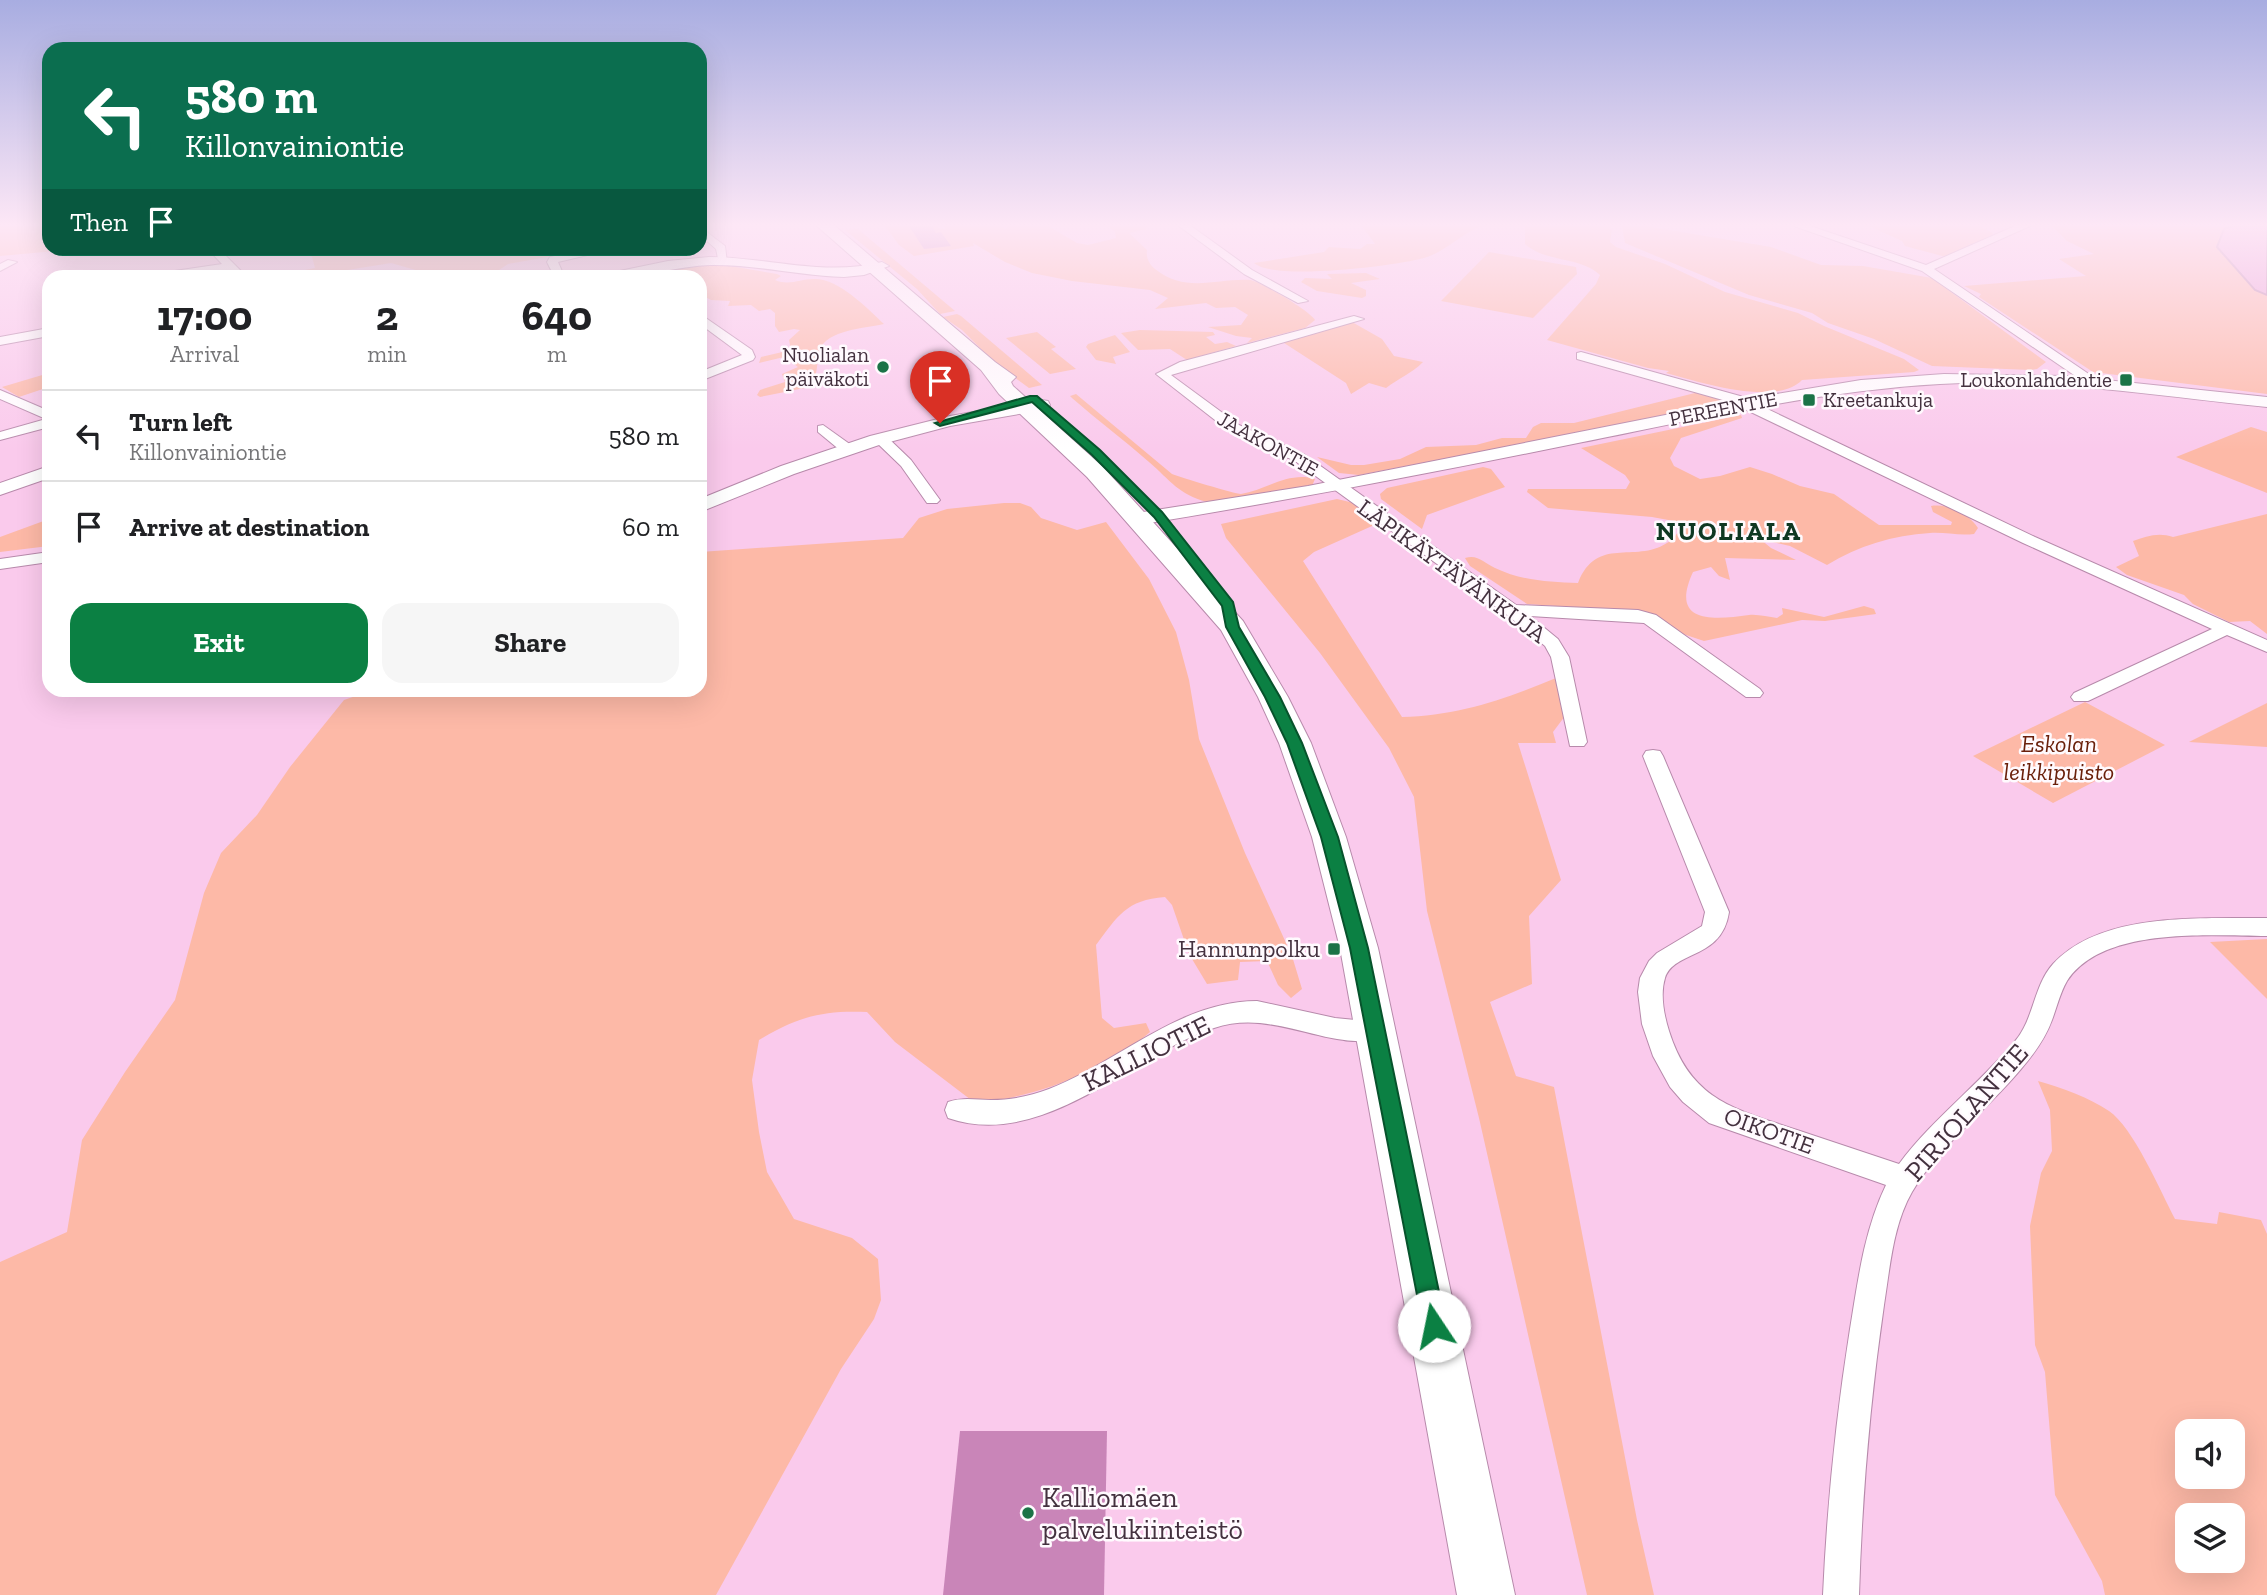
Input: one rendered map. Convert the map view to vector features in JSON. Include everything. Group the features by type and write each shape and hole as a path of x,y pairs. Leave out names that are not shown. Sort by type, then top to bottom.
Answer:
{"main road":[{"path":"922,300 942,325 1030,403 1095,472 1153,523 1233,627 1273,697 1318,804 1359,948 1486,1595"}],"street":[{"path":"1973,300 2095,383"},
{"name":"JAAKONTIE","path":"1337,486 1294,454 1234,428 1162,374 1184,365 1358,319"},
{"path":"707,323 748,353 749,357 707,374"},
{"path":"0,341 42,333"},
{"path":"1581,355 1727,396 1746,404 2029,540 2267,647"},
{"name":"PEREENTIE","path":"1153,523 1195,519 1227,506 1815,391 1910,381 1995,379 2095,383 2267,402"},
{"path":"0,394 42,413"},
{"path":"707,503 760,479 846,448 1030,403"},
{"path":"0,436 42,425"},
{"path":"823,429 846,448"},
{"path":"881,439 906,463 932,500"},
{"path":"0,489 42,474"},
{"name":"LÄPIKÄYTÄVÄNKUJA","path":"1337,486 1512,610 1552,643 1560,657 1577,742"},
{"path":"0,564 42,558"},
{"path":"1512,610 1638,615 1650,619 1754,694"},
{"path":"2081,696 2228,628"},
{"name":"OIKOTIE","path":"1653,756 1717,912 1717,924 1708,936 1670,957 1657,968 1653,979 1654,1020 1665,1054 1678,1078 1695,1098 1719,1115 1905,1179"},
{"name":"PIRJOLANTIE","path":"1841,1595 1849,1449 1859,1370 1877,1261 1894,1198 1905,1179 1938,1137 2026,1046 2060,972 2080,954 2118,938 2149,932 2267,928"},
{"name":"KALLIOTIE","path":"958,1110 984,1112 1033,1106 1099,1076 1185,1029 1233,1013 1257,1010 1334,1028 1377,1030"}],"green space":[{"path":"719,300 858,300 884,324 847,331 824,343 810,387 760,397 757,395 760,390 785,382 782,374 798,367 784,357 759,363 761,357 791,350 789,340 800,330 779,332 775,326 775,313 770,309 759,311 751,305 728,306 730,301"},
{"path":"928,300 943,300 955,311 940,314"},
{"path":"1165,300 1290,300 1315,320 1305,328 1247,343 1252,338 1208,327 1241,325 1248,315 1235,307 1216,308 1206,303 1155,309"},
{"path":"1442,300 1551,300 1533,318"},
{"path":"1582,300 1754,300 1798,313 1904,359 1919,370 1802,380 1790,388 1774,392 1756,392 1698,382 1666,373 1669,371 1648,368 1547,340"},
{"path":"1768,300 1962,300 2046,362 2031,370 1932,366 1874,339 1828,323 1812,313"},
{"path":"1984,300 2267,300 2267,394 2093,372"},
{"path":"957,314 1042,385 1029,388 995,363 962,330 943,317"},
{"path":"1352,322 1382,339 1394,356 1423,362 1386,388 1369,383 1351,394 1346,383 1281,341"},
{"path":"1140,330 1213,332 1215,335 1206,337 1215,344 1227,342 1236,346 1187,360 1170,349 1138,350 1121,333"},
{"path":"1037,332 1056,347 1051,349 1076,369 1050,374 1006,338"},
{"path":"1115,335 1130,352 1113,357 1116,364 1096,360 1086,347 1088,344"},
{"path":"42,375 42,389 19,397 2,387"},
{"path":"1703,391 1723,402 1685,412 1359,475 1339,473 1317,457 1351,465 1364,465 1400,459 1426,447 1476,445 1502,438 1526,438 1533,427 1541,423 1574,423"},
{"path":"1076,394 1172,474 1241,494 1286,479 1315,479 1312,486 1207,502 1197,499 1175,486 1070,396"},
{"path":"1741,415 1742,418 1681,438 1670,458 1674,466 1700,479 1750,467 1800,486 1834,494 1879,525 1951,525 1952,522 1933,512 1931,506 1944,506 1969,518 1978,528 1974,534 1930,533 1889,539 1851,552 1827,565 1790,546 1760,539 1771,548 1796,560 1725,558 1730,580 1719,576 1711,567 1693,572 1687,589 1687,601 1691,610 1698,615 1709,617 1752,615 1777,618 1783,614 1782,608 1824,617 1864,606 1874,609 1876,614 1825,621 1802,620 1704,641 1680,633 1646,612 1527,604 1470,566 1465,558 1477,558 1495,568 1526,578 1578,583 1586,568 1595,559 1617,553 1654,549 1667,543 1682,527 1679,522 1652,517 1548,508 1527,492 1528,489 1626,489 1630,482 1625,475 1581,448"},
{"path":"2251,427 2267,432 2267,493 2176,457"},
{"path":"1483,467 1491,469 1505,487 1427,515 1422,529 1381,499 1380,494 1387,488"},
{"path":"1337,499 1354,503 1381,522 1314,552 1303,561 1402,717 1462,710 1519,693 1556,678 1565,716 1553,732 1556,743 1518,743 1561,880 1529,916 1532,984 1490,1002 1516,1076 1554,1087 1637,1520 1654,1595 1587,1595 1479,1118 1427,911 1414,797 1389,748 1320,653 1226,538 1221,524"},
{"path":"1020,503 1031,507 1041,518 1077,530 1106,522 1149,579 1176,632 1189,680 1199,739 1245,853 1292,956 1302,989 1291,998 1278,985 1267,961 1240,962 1238,980 1207,984 1189,954 1172,905 1165,897 1141,902 1124,911 1096,945 1102,1018 1114,1028 1146,1023 1150,1032 1113,1059 1045,1089 975,1103 895,1042 867,1012 836,1012 810,1017 759,1040 752,1080 767,1172 794,1219 852,1238 878,1259 881,1300 874,1319 841,1369 716,1595 0,1595 0,1262 67,1232 82,1140 175,1000 204,893 221,853 257,815 290,767 344,700 353,697 707,697 707,552 903,538 919,518 947,509"},
{"path":"2267,514 2267,634 2250,621 2229,622 2193,604 2184,595 2127,575 2116,567 2139,556 2133,541 2138,539 2158,535 2173,537"},
{"path":"42,522 42,547 0,552 0,537"},
{"name":"Eskolan leikkipuisto","path":"2085,702 2165,745 2053,803 1973,756"},
{"path":"2267,703 2267,747 2189,742"},
{"path":"2267,939 2267,999 2210,942"},
{"path":"2038,1081 2093,1101 2118,1119 2137,1145 2175,1219 2217,1224 2219,1212 2261,1220 2267,1234 2267,1595 2105,1595 2102,1581 2055,1495 2045,1372 2035,1345 2030,1226 2041,1173 2052,1151 2050,1110"}],"building":[{"name":"Kalliomäen palvelukiinteistö","path":"960,1431 1107,1431 1104,1595 943,1595"}],"place":[{"name":"Nuolialan päiväkoti","path":"883,367"},
{"name":"Loukonlahdentie","path":"2126,380"},
{"name":"Kreetankuja","path":"1809,400"},
{"name":"Hannunpolku","path":"1334,949"},
{"name":"Kalliomäen palvelukiinteistö","path":"1028,1513"}],"district":[{"name":"NUOLIALA","path":"1729,531"}],"route":[{"path":"940,423 979,415 1003,405 1034,398 1096,452 1158,515 1228,605 1233,627 1273,697 1295,743 1329,837 1359,948 1377,1030 1434,1326"}]}
